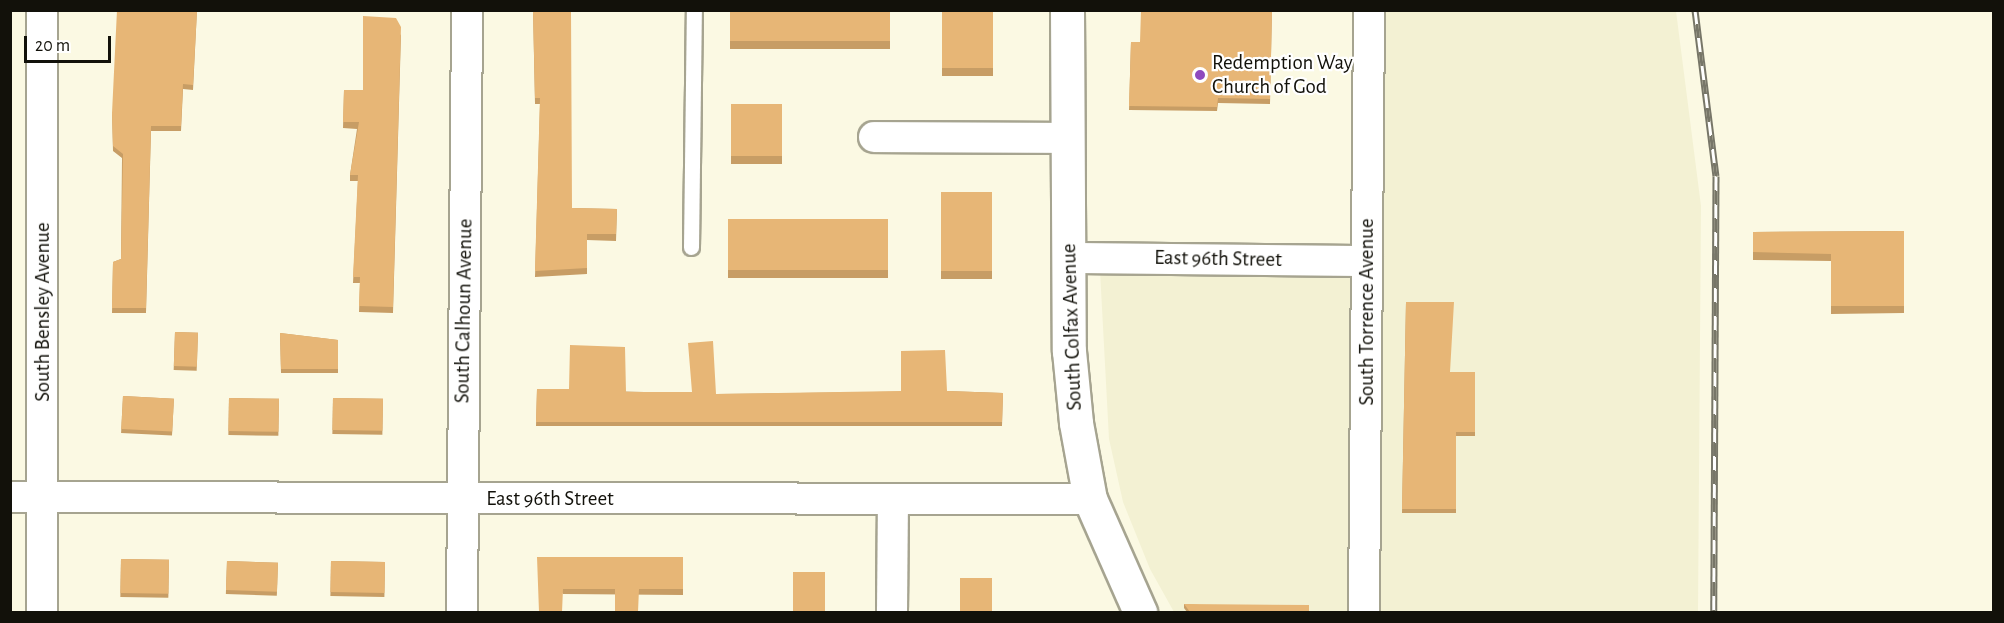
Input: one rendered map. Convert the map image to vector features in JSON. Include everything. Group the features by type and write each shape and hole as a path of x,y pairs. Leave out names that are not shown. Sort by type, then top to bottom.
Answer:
{"main road":[{"name":"South Colfax Avenue","path":"1067,10 1069,351 1090,499 1133,606"}],"street":[{"name":"South Bensley Avenue","path":"42,10 42,612"},
{"name":"South Calhoun Avenue","path":"462,612 467,10"},
{"name":"South Torrence Avenue","path":"1364,612 1370,10"},
{"path":"874,137 1068,138"},
{"name":"East 96th Street","path":"1069,258 1367,261"},
{"name":"East 96th Street","path":"10,496 1090,499"},
{"path":"892,612 893,500"}],"lane":[{"path":"690,247 694,10"}],"shaded area":[{"path":"1372,11 1676,11 1701,206 1698,612 1174,612 1150,569 1123,502 1109,439 1099,252 1373,255"}],"building":[{"path":"117,10 197,10 193,85 183,84 181,126 151,126 146,308 112,308 113,262 121,259 123,154 113,146 112,113"},
{"path":"533,10 571,10 572,208 617,209 616,234 587,234 587,268 535,271 540,98 535,98"},
{"path":"730,10 890,10 890,41 730,41"},
{"path":"942,10 993,10 993,68 942,68"},
{"name":"Redemption Way Church of God","path":"1141,10 1272,10 1270,99 1218,98 1217,107 1129,106 1131,42 1140,42"},
{"path":"363,16 396,18 401,27 393,307 359,306 360,277 353,277 358,175 350,175 359,122 343,122 344,90 363,90"},
{"path":"731,104 782,104 782,156 731,156"},
{"path":"941,192 992,192 992,271 941,271"},
{"path":"728,219 888,219 888,270 728,270"},
{"path":"1904,231 1904,306 1831,306 1831,254 1753,252 1753,232"},
{"path":"1406,302 1454,302 1450,372 1475,372 1475,432 1456,432 1456,509 1402,509"},
{"path":"175,332 198,333 197,367 174,366"},
{"path":"280,333 338,340 338,369 281,369"},
{"path":"713,341 716,394 901,391 901,351 945,350 947,391 1003,393 1002,422 536,422 537,389 569,389 570,345 625,347 626,392 692,392 688,343"},
{"path":"123,396 174,399 172,432 121,429"},
{"path":"229,398 279,399 278,432 228,431"},
{"path":"333,398 383,399 382,431 332,430"},
{"path":"537,557 683,557 683,589 639,589 638,612 615,612 615,589 563,589 562,612 539,612"},
{"path":"121,559 169,560 168,594 120,593"},
{"path":"227,561 278,563 277,592 226,590"},
{"path":"331,561 385,562 384,593 330,592"},
{"path":"793,572 825,572 825,612 793,612"},
{"path":"960,578 992,578 992,612 960,612"},
{"path":"1184,604 1309,605 1309,612 1190,612"}],"railway":[{"path":"1695,10 1716,176 1714,612"}],"place":[{"name":"Redemption Way Church of God","path":"1200,75"}]}
